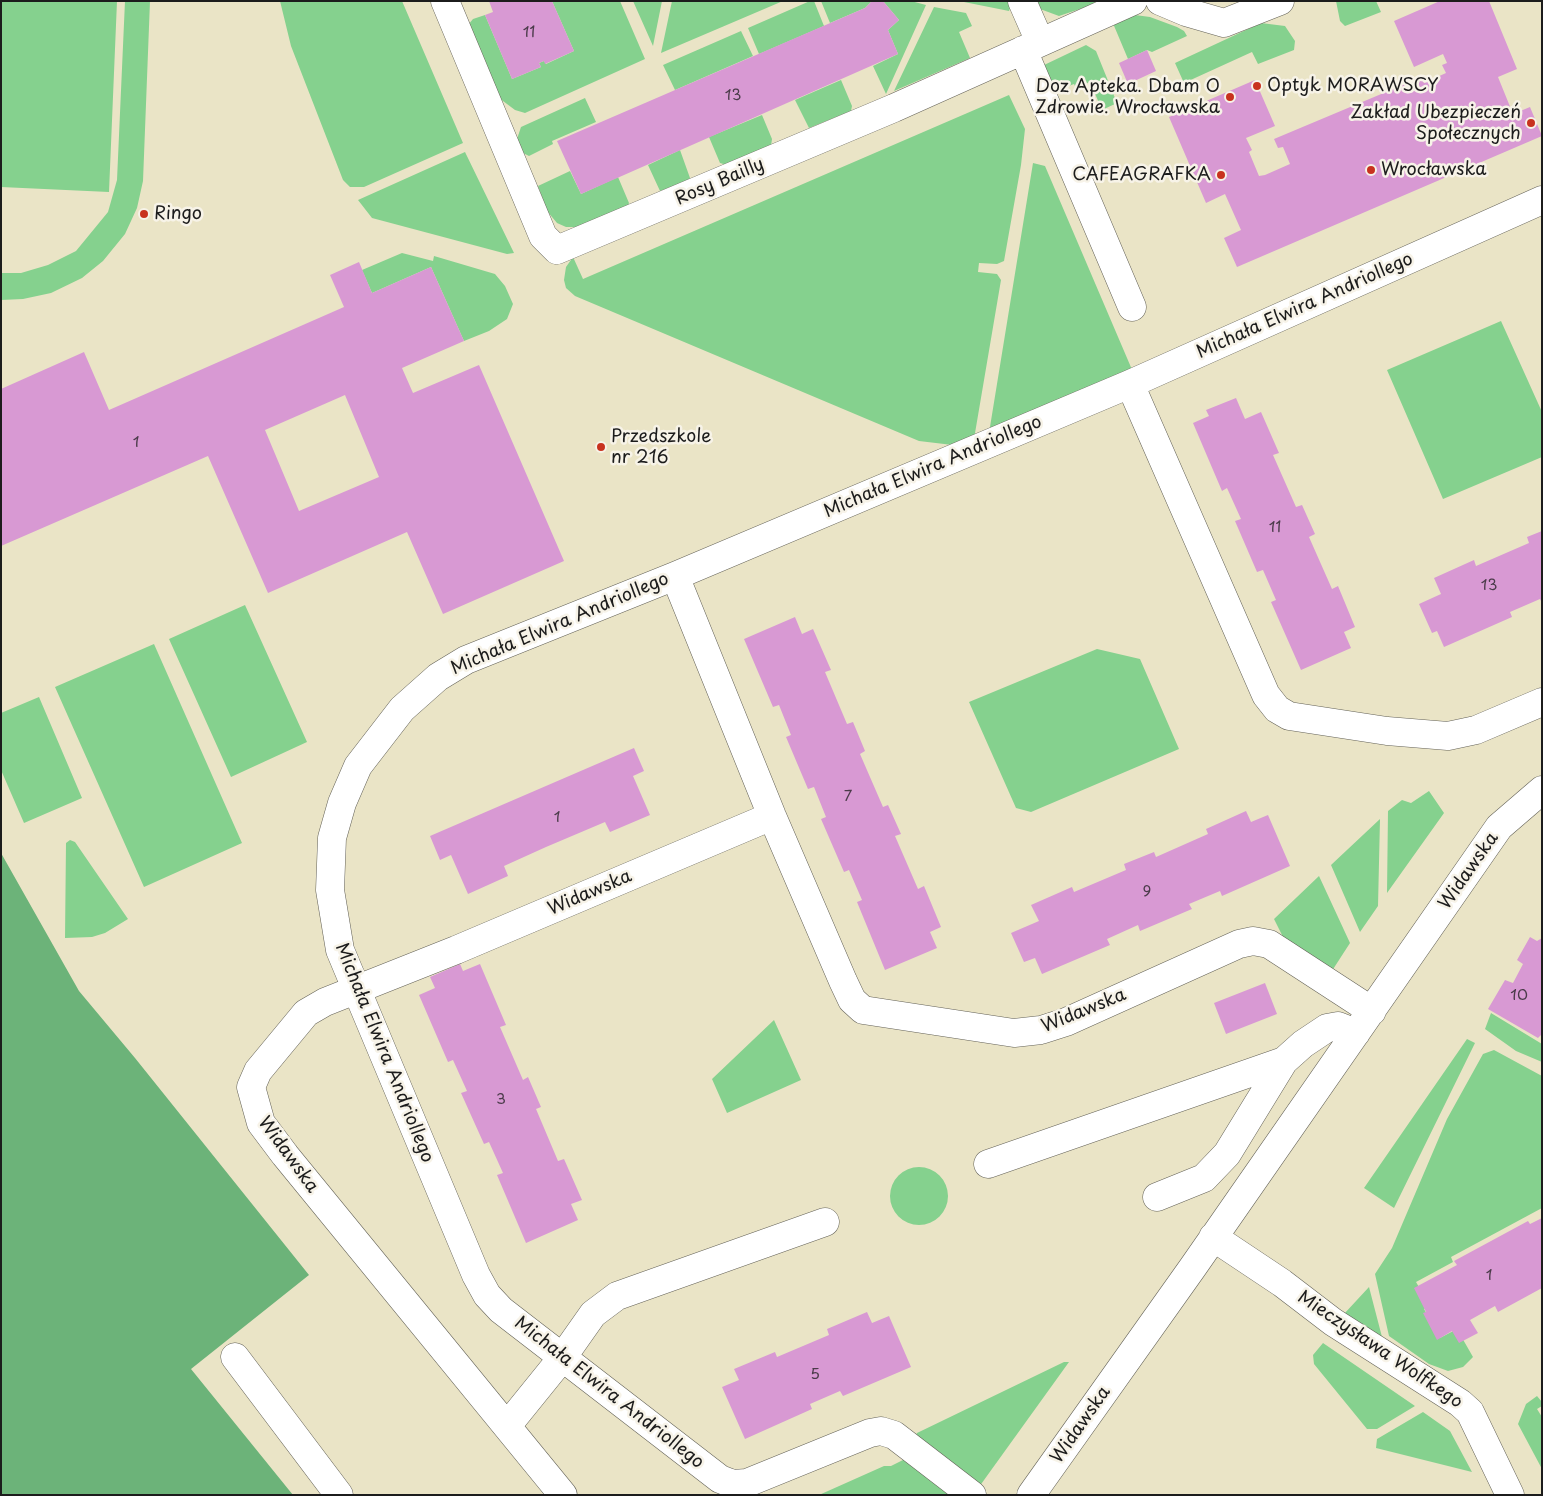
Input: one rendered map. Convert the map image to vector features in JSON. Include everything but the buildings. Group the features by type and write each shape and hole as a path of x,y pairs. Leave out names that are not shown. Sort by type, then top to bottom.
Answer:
{"street":[{"name":"Rosy Bailly","path":"445,1 543,236 557,250 694,194 1133,1"},
{"path":"1022,1 1032,46 1132,306"},
{"path":"1160,1 1186,12 1224,24 1280,1"},
{"name":"Michała Elwira Andriollego","path":"972,1495 894,1435 881,1431 870,1433 747,1483 733,1484 720,1479 501,1310 488,1295 476,1276 340,950 330,890 332,838 342,803 358,766 402,709 438,677 466,660 675,576 1130,384 1542,200"},
{"path":"1130,384 1266,695 1277,709 1289,716 1387,731 1448,736 1476,730 1542,702"},
{"name":"Widawska","path":"675,576 772,816 846,987 852,1000 863,1010 1014,1033 1041,1030 1066,1022 1239,944 1254,941 1269,944 1372,1011"},
{"name":"Widawska","path":"1031,1495 1500,827 1542,790"},
{"name":"Widawska","path":"564,1495 285,1155 261,1123 251,1087 258,1071 306,1013 325,1002 456,950 772,816"},
{"path":"1157,1197 1204,1178 1227,1154 1284,1061 1303,1044 1327,1028 1338,1026 1356,1033"},
{"path":"988,1164 1284,1061"},
{"path":"507,1426 562,1358 593,1314 617,1296 825,1222"},
{"name":"Mieczysława Wolfkego","path":"1213,1238 1282,1283 1333,1322 1460,1403 1470,1412 1510,1495"},
{"path":"235,1358 339,1495"}],"green space":[{"path":"1,1 117,1 109,192 1,187"},
{"path":"125,1 150,1 143,181 137,208 125,234 103,261 82,278 51,293 23,299 1,300 1,273 21,273 48,265 76,251 108,212 117,180"},
{"path":"280,1 402,1 463,143 364,187 350,187 343,180 291,46"},
{"path":"552,1 620,1 645,59 525,113 515,110 499,98 468,25 473,19 485,15 512,79 541,67 539,63 544,61 546,64 574,51"},
{"path":"633,1 662,1 653,46"},
{"path":"672,1 783,1 661,53"},
{"path":"810,1 814,1 824,26 759,54 748,28"},
{"path":"821,1 872,1 865,8 830,23"},
{"path":"883,1 911,1 926,5 886,94 873,66 898,54 888,30 899,20"},
{"path":"959,1 1009,1 1011,5 1009,11"},
{"path":"1035,1 1096,1 1092,5 1059,16 1040,9"},
{"path":"1336,1 1376,1 1381,12 1345,26 1340,21"},
{"path":"934,7 966,13 972,26 959,32 970,58 894,91"},
{"path":"1135,15 1150,17 1177,27 1184,31 1187,36 1152,52 1147,50 1128,59 1112,21"},
{"path":"1261,23 1285,26 1295,41 1294,50 1258,64 1252,52 1184,83 1175,63"},
{"path":"741,31 753,56 675,90 663,65"},
{"path":"1086,45 1096,51 1117,103 1102,110 1090,82 1076,88 1074,84 1053,92 1042,66"},
{"path":"841,80 852,106 851,111 809,128 795,100"},
{"path":"1009,95 1025,129 1021,165 1004,261 997,264 979,263 978,272 997,274 1001,280 974,439 961,446 919,441 575,296 566,288 564,280 566,267 573,257 583,279"},
{"path":"585,98 596,122 552,141 553,144 529,156 521,152 517,139 521,127"},
{"path":"762,115 772,139 771,146 727,165 720,163 709,137"},
{"path":"680,150 690,178 688,181 660,191 648,165"},
{"path":"465,152 514,253 507,254 372,218 358,200"},
{"path":"1033,163 1045,166 1133,372 989,433"},
{"path":"570,171 581,194 618,177 629,203 628,206 579,227 566,227 557,223 547,211 538,186"},
{"path":"402,253 433,261 434,256 495,274 505,286 513,304 507,319 489,331 464,341 431,267 372,293 362,270"},
{"path":"1501,321 1542,412 1542,457 1443,499 1387,370"},
{"path":"245,605 307,742 231,777 169,639"},
{"path":"154,644 242,843 144,887 55,687"},
{"path":"1097,649 1140,659 1179,749 1031,812 1016,808 969,702"},
{"path":"39,697 82,798 24,823 1,770 1,713"},
{"path":"1429,791 1444,813 1387,893 1388,811 1402,800 1411,803"},
{"path":"1380,819 1378,906 1360,932 1331,865"},
{"path":"70,840 75,842 128,919 105,933 92,937 65,938 66,843"},
{"path":"1,853 79,991 309,1275 191,1369 293,1495 1,1495"},
{"path":"1319,876 1350,943 1328,977 1285,941 1274,919"},
{"path":"1491,1013 1542,1044 1542,1062 1516,1051 1485,1029"},
{"path":"774,1020 801,1080 727,1113 712,1079"},
{"path":"1467,1039 1475,1043 1394,1208 1364,1188"},
{"path":"1494,1050 1542,1076 1542,1208 1451,1257 1453,1262 1416,1282 1430,1306 1424,1309 1440,1338 1457,1329 1473,1357 1463,1367 1448,1371 1429,1364 1389,1336 1375,1274 1392,1248 1447,1119 1483,1054"},
{"path":"913,1167 925,1167 940,1175 948,1190 948,1202 940,1217 925,1225 913,1225 898,1217 890,1202 890,1190 898,1175"},
{"path":"1369,1287 1382,1337 1344,1314"},
{"path":"1323,1343 1415,1406 1377,1429 1367,1429 1314,1364 1313,1355"},
{"path":"1064,1362 1069,1362 979,1487 913,1440 917,1433"},
{"path":"1537,1396 1542,1402 1542,1406 1537,1409 1542,1417 1542,1469 1518,1424 1526,1404"},
{"path":"1423,1412 1450,1431 1472,1472 1376,1448 1377,1439"},
{"path":"907,1458 958,1495 819,1495 884,1466 891,1466"}],"place":[{"name":"Optyk MORAWSCY","path":"1257,86"},
{"name":"Doz Apteka. Dbam O Zdrowie. Wrocławska","path":"1230,97"},
{"name":"Zakład Ubezpieczeń Społecznych","path":"1531,123"},
{"name":"Wrocławska","path":"1371,170"},
{"name":"CAFEAGRAFKA","path":"1221,175"},
{"name":"Ringo","path":"144,214"},
{"name":"Przedszkole nr 216","path":"601,447"}]}
